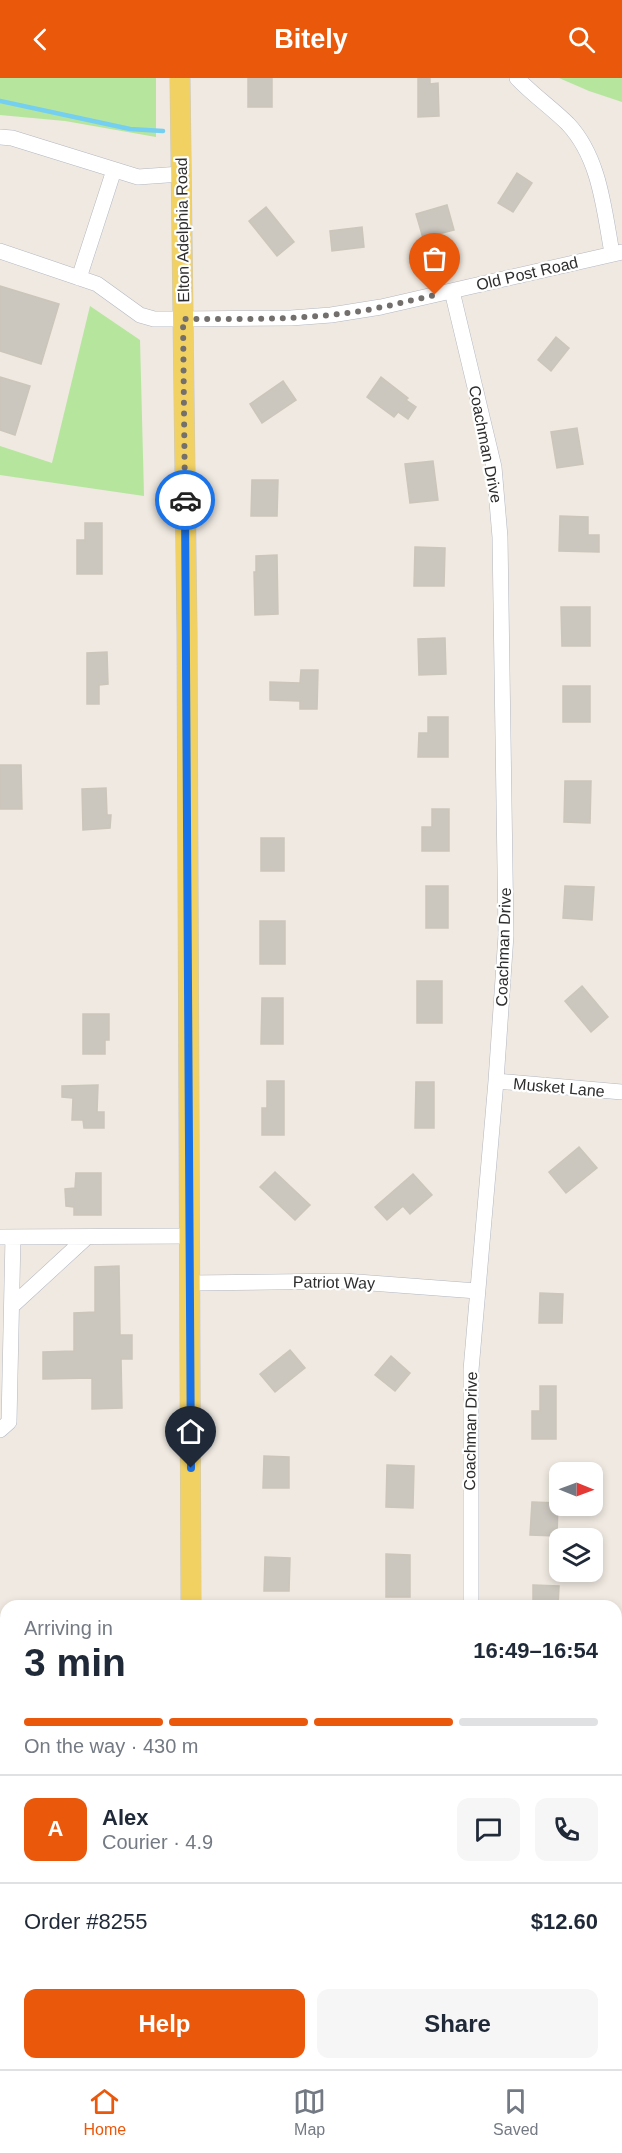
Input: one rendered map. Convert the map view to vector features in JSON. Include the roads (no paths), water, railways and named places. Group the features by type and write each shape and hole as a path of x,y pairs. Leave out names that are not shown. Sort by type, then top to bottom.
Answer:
{"main road":[{"name":"Elton Adelphia Road","path":"180,78 187,631 191,1600"}],"street":[{"path":"517,78 567,123 585,148 594,168 617,252"},
{"path":"0,137 12,138 138,177 181,174"},
{"path":"79,278 114,170"},
{"name":"Old Post Road","path":"0,251 97,284 140,315 154,319 291,318 381,308 617,252"},
{"name":"Coachman Drive","path":"452,291 494,467 500,537 506,935 471,1370 469,1421 471,1600"},
{"name":"Musket Lane","path":"496,1081 622,1092"},
{"path":"0,1430 9,1422 6,1332 12,1306 6,1237 190,1236"},
{"path":"12,1306 87,1237"},
{"name":"Patriot Way","path":"190,1283 344,1281 477,1291"}],"waterway":[{"path":"0,101 130,129 163,131"}]}
